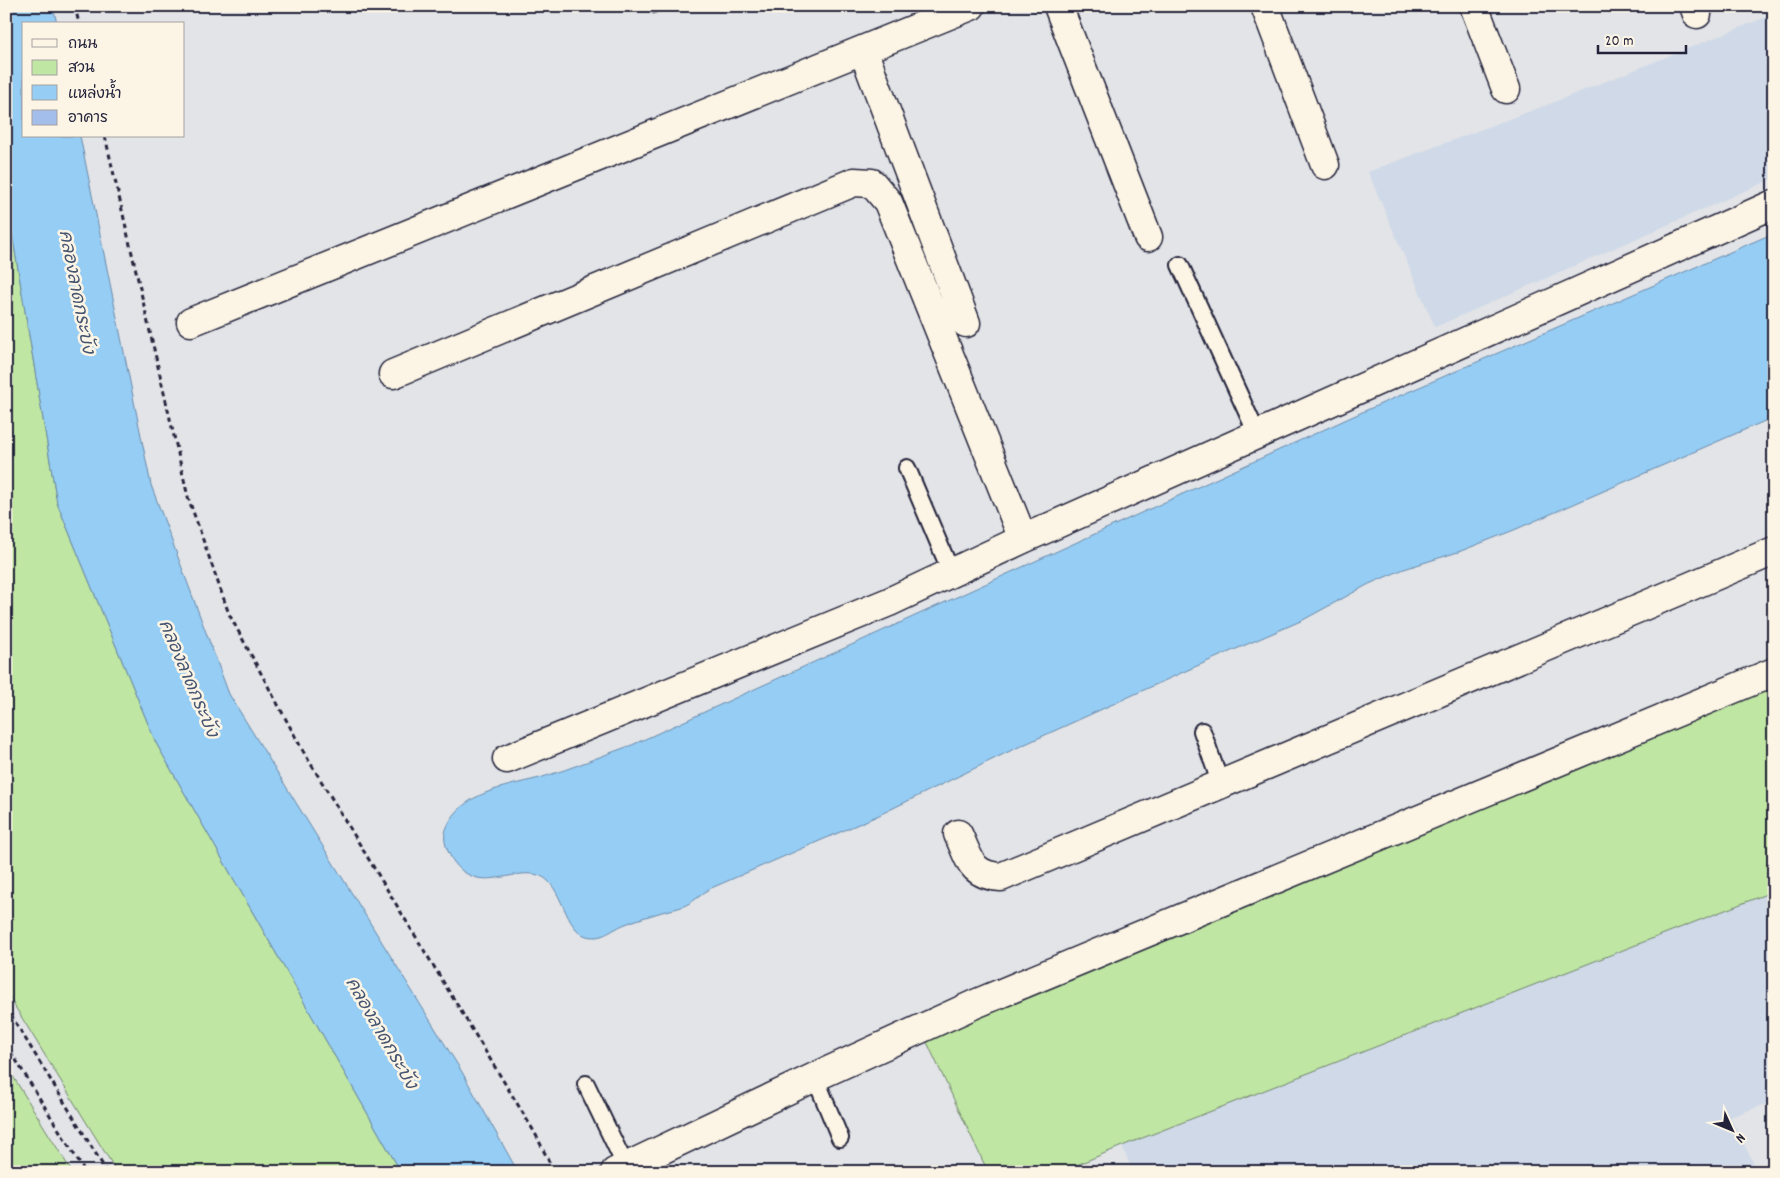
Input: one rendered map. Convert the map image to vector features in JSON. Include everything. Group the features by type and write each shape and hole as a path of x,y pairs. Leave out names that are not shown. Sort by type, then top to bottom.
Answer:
{"street":[{"path":"190,322 971,6"},
{"path":"1058,6 1148,237"},
{"path":"1265,6 1326,165"},
{"path":"1474,6 1506,90"},
{"path":"863,50 966,323"},
{"path":"393,374 854,182 872,183 888,202 1023,539"},
{"path":"507,758 889,602 1023,539 1774,204"},
{"path":"958,834 974,868 986,876 1001,877 1774,551"},
{"path":"621,1169 815,1077 984,1000 1774,672"}],"lane":[{"path":"1180,265 1257,434"},
{"path":"907,468 951,572"},
{"path":"1202,731 1221,785"},
{"path":"815,1077 840,1138"},
{"path":"586,1084 621,1169"}],"path":[{"path":"75,6 79,22"},
{"path":"105,138 188,497 228,614 303,751 535,1133 554,1172"},
{"path":"6,1007 107,1172"},
{"path":"6,1044 85,1172"}],"shaded area":[{"path":"1774,14 1774,178 1435,327 1368,172 1552,103"},
{"path":"1774,890 1774,1101 1730,1117 1757,1170 1755,1172 1133,1172 1122,1146"}],"green space":[{"path":"6,197 57,503 156,743 401,1172 117,1172 6,992"},
{"path":"1774,684 1774,891 1060,1172 988,1172 925,1038"},
{"path":"6,1065 72,1172 6,1172"}],"water":[{"name":"คลองลาดกระบัง","path":"6,6 53,6 57,22 22,22 22,138 80,138 151,485 229,694 462,1072 518,1172 401,1172 156,743 57,503 6,197"},
{"path":"1774,233 1774,417 1514,530 1461,551 1404,569 1369,584 1303,620 1010,751 877,816 709,889 684,906 632,921 602,936 585,936 577,930 556,892 543,877 535,874 526,874 487,879 478,878 461,870 454,863 450,855 445,839 448,824 458,811 468,802 479,796 504,787 543,777 632,745 1369,409"}],"building":[{"path":"650,6 673,6 653,14"}]}
